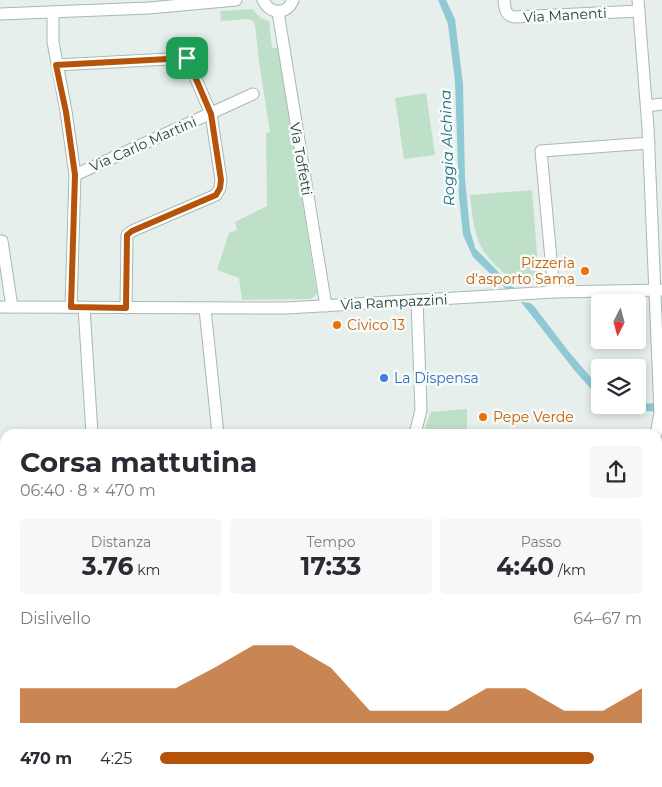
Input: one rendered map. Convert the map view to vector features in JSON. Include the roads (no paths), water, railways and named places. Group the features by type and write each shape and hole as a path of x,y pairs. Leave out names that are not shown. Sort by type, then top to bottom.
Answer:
{"street":[{"path":"0,14 53,12 86,5 236,0"},
{"path":"263,0 269,9 278,12 287,9 293,0"},
{"name":"Via Manenti","path":"504,0 505,11 509,16 514,17 638,5"},
{"path":"638,5 647,106 659,290 659,420 657,429"},
{"name":"Via Carlo Martini","path":"53,12 53,42 56,65 66,112 75,175 71,307"},
{"name":"Via Toffetti","path":"278,12 326,306"},
{"name":"Via Carlo Martini","path":"56,65 187,58 211,114"},
{"name":"Via Carlo Martini","path":"75,175 253,94"},
{"path":"647,106 662,104"},
{"path":"126,308 127,235 132,231 216,195 220,188 220,170 211,114"},
{"path":"554,292 541,151 649,143"},
{"path":"2,241 12,307"},
{"name":"Via Rampazzini","path":"0,307 287,308 554,292 659,290"},
{"path":"416,429 422,410 417,300"},
{"path":"84,307 92,429"},
{"path":"205,308 217,429"}],"water":[{"name":"Roggia Alchina","path":"438,0 446,0 455,19 463,84 465,179 470,230 475,248 514,288 506,289 473,257 463,235 459,197 455,82 448,24"},
{"path":"521,302 530,303 534,306 591,378 591,389"},
{"path":"662,403 662,412 646,411 646,404"}],"place":[{"name":"Pizzeria d'asporto Sama","path":"585,271"},
{"name":"Civico 13","path":"337,325"},
{"name":"La Dispensa","path":"384,378"},
{"name":"Pepe Verde","path":"483,417"}]}
